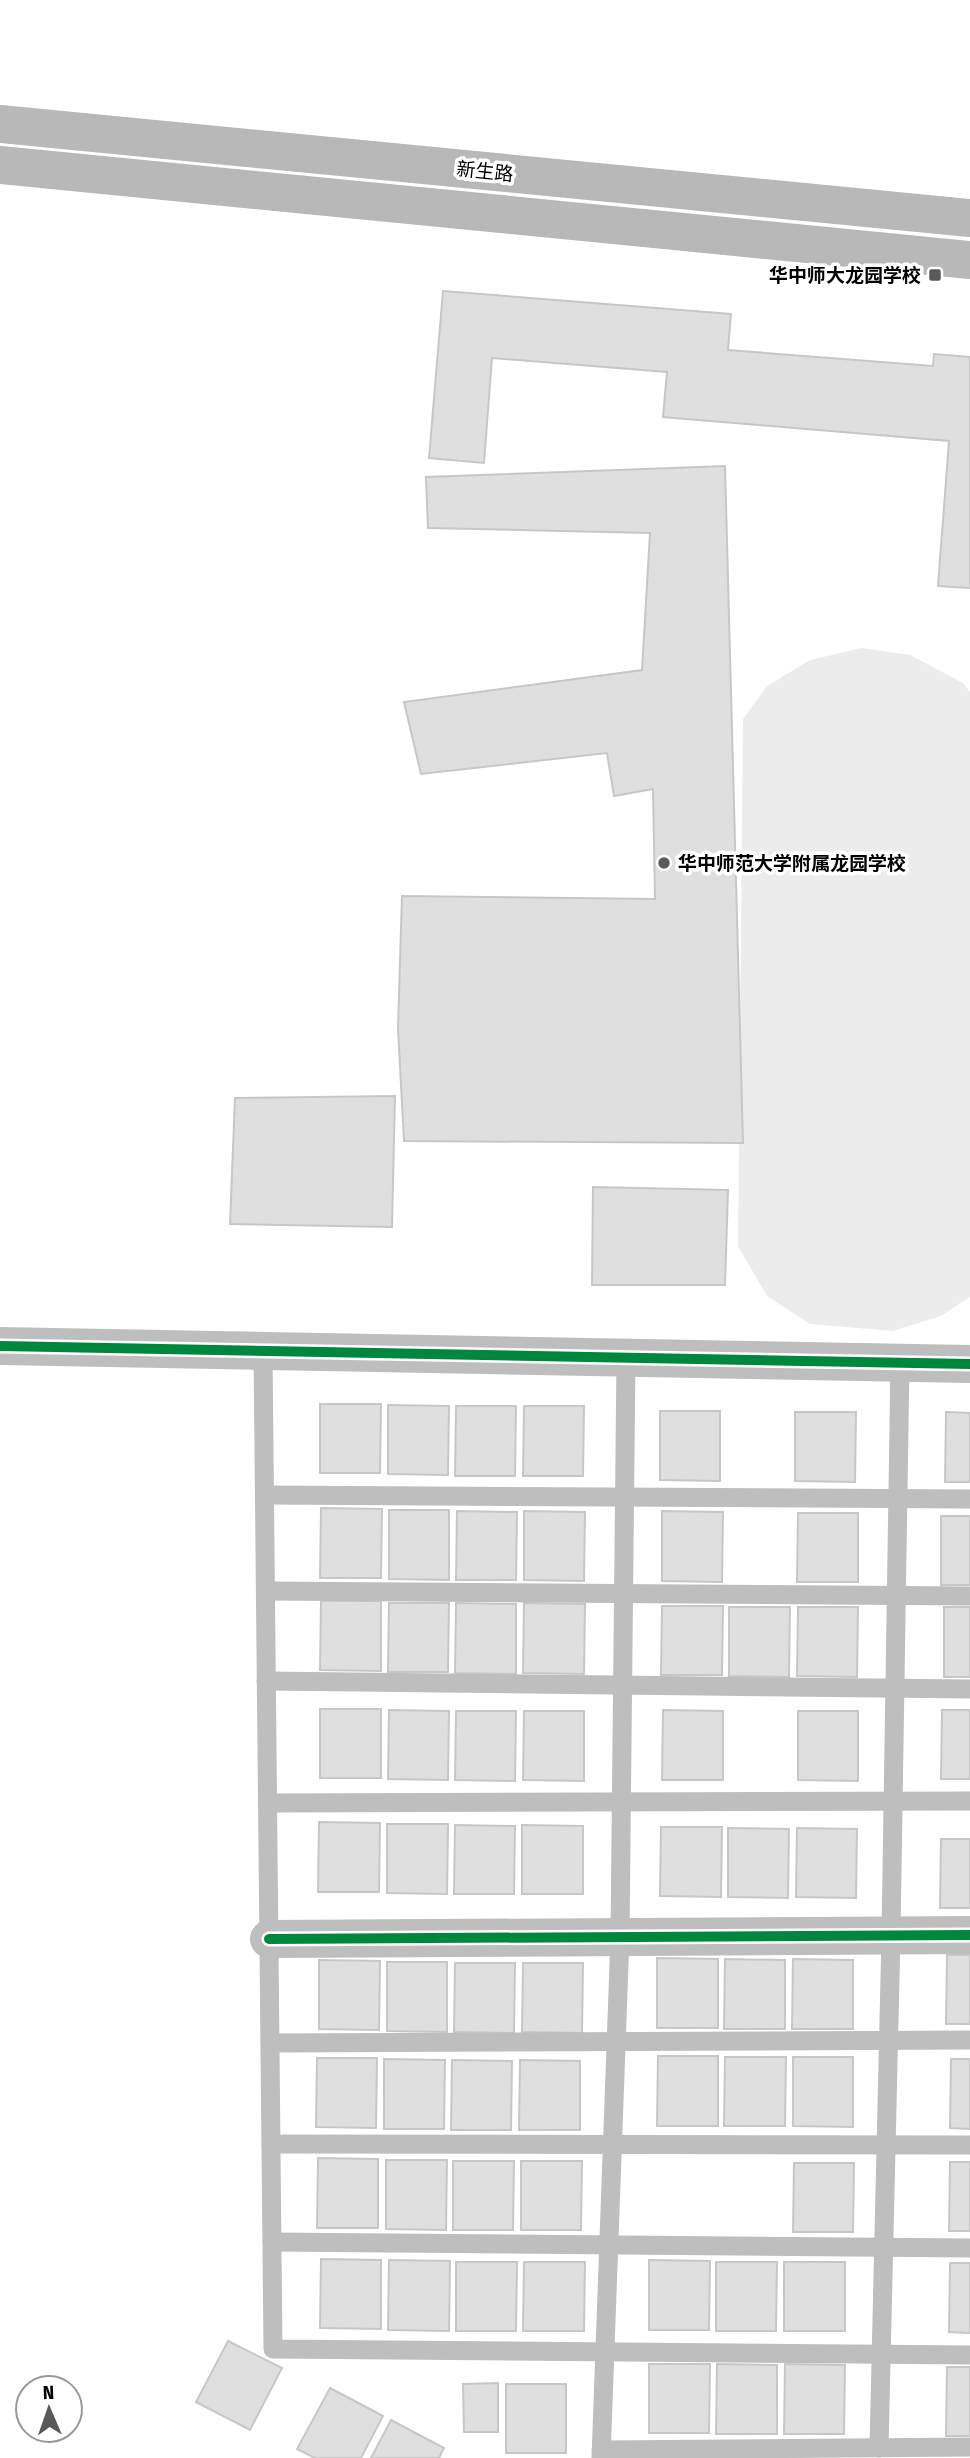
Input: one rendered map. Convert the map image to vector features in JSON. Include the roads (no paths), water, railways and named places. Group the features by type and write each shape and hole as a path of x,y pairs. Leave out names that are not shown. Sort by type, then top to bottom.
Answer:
{"main road":[{"name":"新生路","path":"0,124 970,218"},
{"path":"0,165 970,260"}],"street":[{"path":"0,1346 970,1364"},
{"path":"269,1939 970,1935"}],"lane":[{"path":"263,1351 273,2349 970,2355"},
{"path":"626,1357 620,1937 601,2454 970,2447"},
{"path":"879,2448 889,2040 900,1363"},
{"path":"265,1495 970,1499"},
{"path":"266,1591 970,1596"},
{"path":"266,1681 970,1689"},
{"path":"268,1802 970,1801"},
{"path":"270,2043 970,2040"},
{"path":"271,2144 970,2145"},
{"path":"272,2242 970,2248"}],"place":[{"name":"华中师大龙园学校","path":"935,275"},
{"name":"华中师范大学附属龙园学校","path":"664,863"}]}
